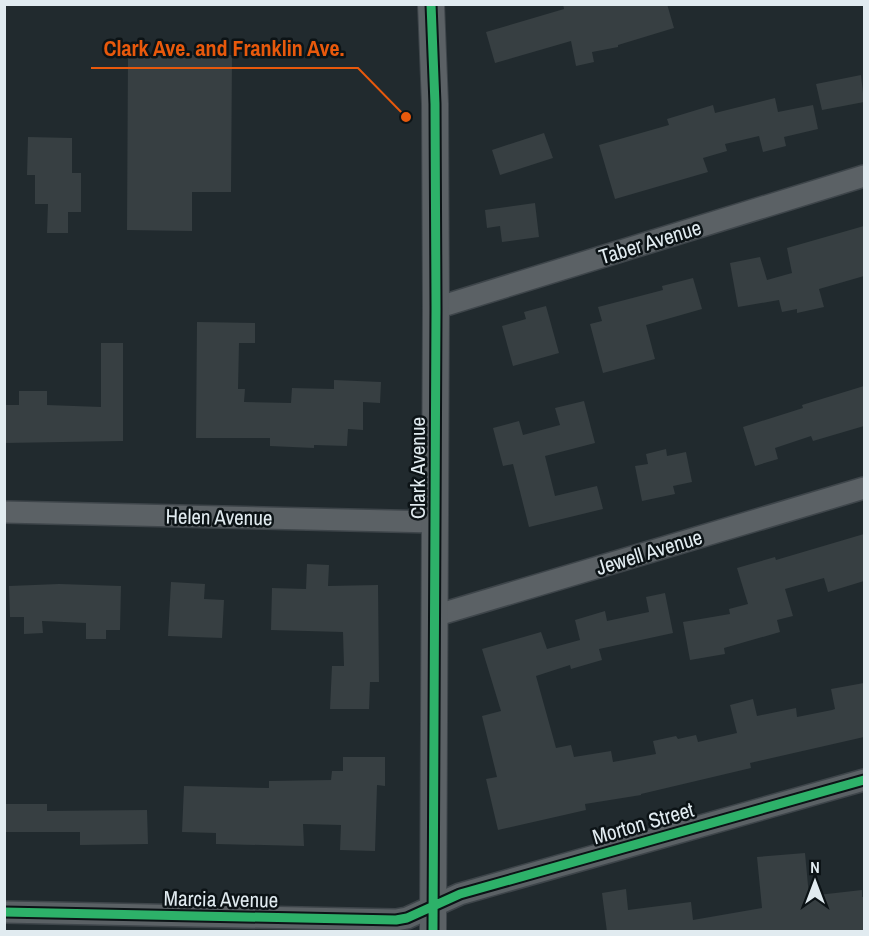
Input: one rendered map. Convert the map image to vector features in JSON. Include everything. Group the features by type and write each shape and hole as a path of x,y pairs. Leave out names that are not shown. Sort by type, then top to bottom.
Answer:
{"street":[{"name":"Clark Avenue","path":"431,4 435,104 436,308 433,932"},
{"name":"Taber Avenue","path":"436,308 864,176"},
{"name":"Jewell Avenue","path":"434,616 864,488"},
{"name":"Helen Avenue","path":"4,512 434,522"},
{"name":"Morton Street","path":"433,905 460,894 864,780"},
{"name":"Marcia Avenue","path":"4,912 385,921 407,918 433,905"}],"building":[{"path":"563,4 667,4 674,28 618,45 618,47 592,52 594,62 576,66 571,41 495,63 486,32 564,9"},
{"path":"128,55 232,55 231,192 192,192 192,231 127,230"},
{"path":"861,75 864,102 822,110 816,84"},
{"path":"775,98 778,112 813,105 818,129 784,137 786,146 763,152 759,136 725,144 727,151 703,158 708,172 615,199 599,145 669,125 667,119 713,105 715,113"},
{"path":"544,133 553,158 500,175 492,150"},
{"path":"28,137 72,138 72,173 81,173 81,212 68,212 68,233 47,233 48,204 35,204 35,175 27,175"},
{"path":"535,203 539,237 502,242 500,226 487,228 485,210"},
{"path":"864,226 864,276 819,289 824,307 797,313 797,309 782,312 779,300 738,307 730,263 760,257 767,280 792,273 787,248"},
{"path":"693,278 702,309 646,325 655,359 603,373 590,324 602,321 598,307 663,290 662,286"},
{"path":"546,306 559,353 513,366 502,326 526,319 524,312"},
{"path":"197,322 255,323 255,343 239,343 238,389 245,389 244,402 291,403 292,388 334,389 334,380 381,382 380,403 363,402 363,430 348,429 347,446 314,445 314,448 270,446 270,438 196,438"},
{"path":"101,343 123,343 123,441 4,443 4,405 19,405 19,391 47,391 47,405 101,407"},
{"path":"864,386 864,426 813,441 811,436 775,448 778,459 755,466 743,427 803,408 802,405"},
{"path":"584,401 595,443 545,456 555,496 597,486 603,509 529,527 513,464 503,466 493,428 519,421 523,435 560,425 555,408"},
{"path":"666,449 667,456 686,452 692,482 673,486 675,494 642,501 635,466 648,464 646,454"},
{"path":"864,534 864,581 828,592 824,578 785,589 793,616 777,620 780,632 724,648 725,654 690,660 683,622 730,614 729,609 748,604 737,568 775,557 776,560"},
{"path":"307,564 329,565 328,586 378,585 379,682 370,682 369,709 330,709 332,666 344,666 343,632 271,630 272,588 306,589"},
{"path":"171,582 205,584 204,599 224,600 222,638 168,636"},
{"path":"59,584 121,586 120,630 106,630 106,639 86,639 86,623 42,621 43,633 24,634 24,617 10,617 9,586"},
{"path":"665,593 673,633 599,649 602,660 571,669 570,665 536,676 556,748 571,745 574,757 611,751 613,762 656,754 653,741 696,735 698,742 737,733 730,705 753,699 757,716 796,708 797,717 835,709 831,689 864,683 864,737 750,763 751,768 641,795 585,804 586,810 498,830 486,779 497,777 482,716 501,711 482,649 541,632 547,649 580,640 575,620 605,611 607,621 649,612 646,597"},
{"path":"343,757 385,757 385,786 377,785 375,851 340,850 341,825 303,824 304,846 216,844 216,833 182,832 184,786 269,788 269,781 331,780 332,771 343,771"},
{"path":"4,804 47,804 47,811 147,810 148,844 80,845 80,832 4,832"},
{"path":"805,853 809,896 862,890 864,932 607,932 602,893 626,889 628,910 691,902 693,920 762,908 757,857"}],"cycle path":[{"path":"431,4 435,104 436,308 433,932"},
{"path":"4,912 396,920 407,918 460,894 864,780"}],"place":[{"name":"Clark Ave. and Franklin Ave.","path":"406,117"}]}
